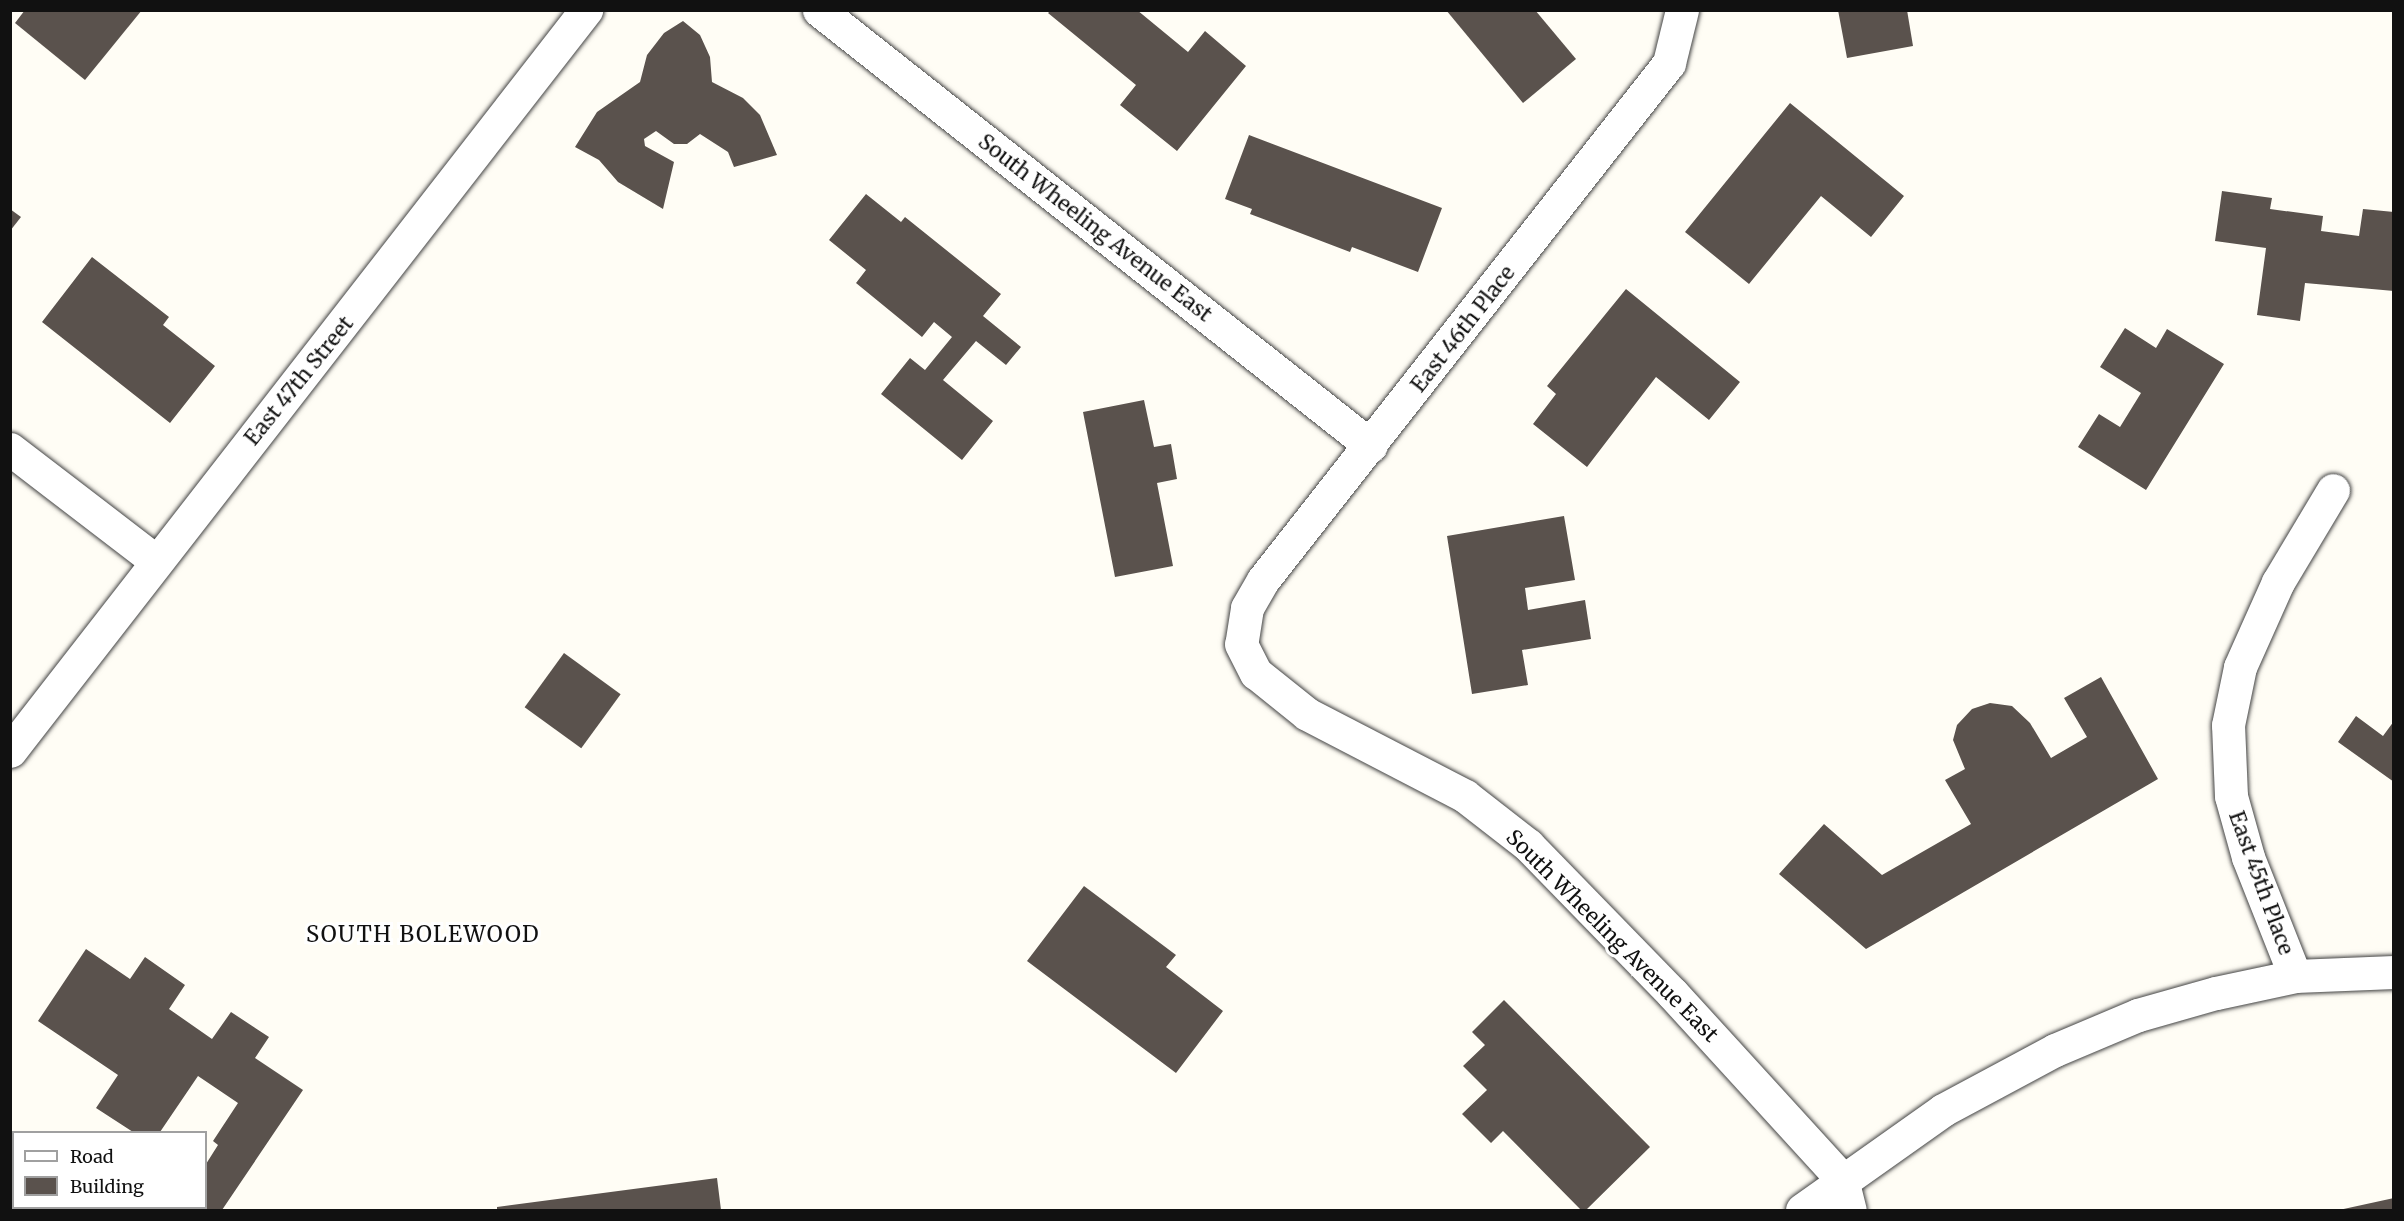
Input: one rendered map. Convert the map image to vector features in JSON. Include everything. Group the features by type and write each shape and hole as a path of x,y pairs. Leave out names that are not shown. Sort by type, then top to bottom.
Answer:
{"street":[{"name":"East 47th Street","path":"10,751 156,561 414,237 586,10"},
{"name":"South Wheeling Avenue East","path":"819,10 1371,446"},
{"name":"East 46th Place","path":"1240,644 1247,608 1263,580 1371,446 1663,72 1679,33 1682,10"},
{"path":"10,449 156,561"},
{"name":"East 45th Place","path":"2295,976 2248,857 2231,796 2228,725 2240,667 2278,582 2333,490"},
{"name":"South Wheeling Avenue East","path":"1240,644 1256,673 1307,714 1465,796 1528,845 1672,993 1842,1179"},
{"path":"1802,1210 1842,1179 1943,1110 2055,1050 2138,1015 2216,993 2295,976 2394,972"},
{"path":"1842,1179 1850,1210"}],"building":[{"path":"25,10 142,10 85,80 15,23"},
{"path":"1051,10 1137,10 1188,52 1205,31 1246,66 1177,151 1120,105 1136,85 1048,13"},
{"path":"1446,10 1535,10 1576,59 1523,103"},
{"path":"1838,10 1907,10 1913,46 1847,58"},
{"path":"683,21 700,35 710,57 712,82 743,98 760,115 777,155 734,167 728,152 700,134 687,144 674,144 656,131 644,139 645,146 674,162 663,209 618,182 599,160 575,147 597,112 640,82 647,55 664,33"},
{"path":"1790,103 1904,196 1871,237 1821,196 1749,284 1685,232"},
{"path":"1249,135 1442,208 1418,272 1352,247 1350,252 1250,214 1252,209 1225,199"},
{"path":"2222,191 2272,198 2270,209 2323,216 2321,231 2359,236 2363,209 2394,212 2394,291 2305,283 2300,321 2257,315 2266,248 2215,241"},
{"path":"866,194 901,222 905,217 1001,294 983,316 1021,347 1006,365 976,341 943,380 993,421 962,460 881,394 910,358 925,370 952,337 934,322 922,337 856,283 866,270 829,240"},
{"path":"10,209 21,217 10,231"},
{"path":"92,257 169,317 163,325 215,366 170,423 42,322"},
{"path":"1626,289 1740,382 1709,420 1656,377 1587,467 1533,424 1556,394 1547,386"},
{"path":"2125,328 2156,348 2167,329 2224,364 2146,490 2078,447 2099,414 2120,427 2141,393 2100,367"},
{"path":"1144,400 1154,447 1171,444 1177,479 1157,483 1173,566 1115,577 1083,412"},
{"path":"1564,516 1575,580 1525,588 1528,610 1585,600 1591,639 1522,650 1528,685 1472,694 1447,536"},
{"path":"564,653 621,694 581,748 525,707"},
{"path":"2101,677 2158,779 1866,949 1779,874 1824,824 1882,875 1971,824 1945,780 1965,769 1953,740 1957,725 1972,709 1990,703 2012,706 2030,723 2051,758 2087,737 2064,698"},
{"path":"2356,716 2383,736 2394,721 2394,782 2338,742"},
{"path":"1084,886 1176,955 1166,967 1223,1011 1176,1073 1027,961"},
{"path":"86,949 130,979 145,957 185,985 169,1009 212,1039 231,1012 269,1037 255,1058 303,1090 222,1210 174,1210 207,1209 207,1162 218,1145 213,1141 238,1103 198,1076 161,1131 131,1131 96,1108 118,1075 38,1021"},
{"path":"1504,1000 1650,1147 1586,1210 1581,1210 1503,1131 1491,1143 1462,1114 1487,1090 1463,1066 1485,1045 1472,1032"},
{"path":"717,1178 721,1210 497,1210 497,1207"},
{"path":"2394,1198 2394,1210 2339,1210"}],"district":[{"name":"SOUTH BOLEWOOD","path":"423,935"}]}
